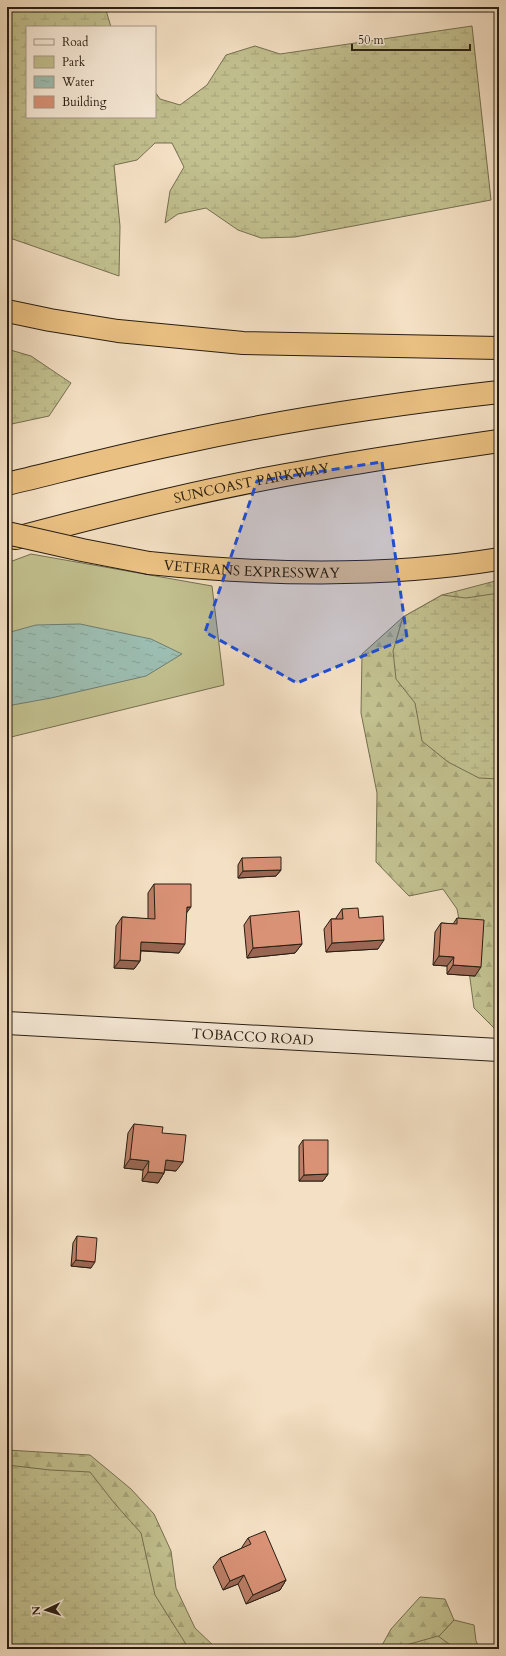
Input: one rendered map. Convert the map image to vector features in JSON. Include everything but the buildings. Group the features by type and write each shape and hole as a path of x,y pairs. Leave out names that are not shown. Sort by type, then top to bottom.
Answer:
{"highway":[{"path":"7,311 50,320 118,331 243,343 499,348"},
{"path":"7,484 180,443 256,428 368,409 499,392"},
{"name":"SUNCOAST PARKWAY","path":"7,540 100,516 312,470 499,442"},
{"name":"VETERANS EXPRESSWAY","path":"7,533 149,563 206,569 270,573 345,573 412,569 499,559"}],"street":[{"name":"TOBACCO ROAD","path":"7,1023 499,1050"}],"highlighted area":[{"path":"382,462 407,638 297,683 205,632 257,481"}],"green space":[{"path":"7,7 105,7 111,26 26,26 26,118 156,118 156,93 160,99 180,105 207,85 226,55 255,46 280,54 472,26 491,200 295,237 261,238 238,230 206,208 178,214 165,223 170,191 184,167 172,143 155,143 137,160 114,165 120,226 119,276 7,237"},
{"path":"7,349 31,356 71,383 49,416 7,425"},
{"path":"31,554 212,586 224,685 7,738 7,563"},
{"path":"499,580 499,1027 495,1029 474,1008 469,971 457,909 443,889 409,896 376,862 377,793 361,713 362,654 403,617 442,595"},
{"path":"499,593 499,779 479,778 448,762 422,741 415,703 396,679 393,651 403,617 442,595 466,598"},
{"path":"7,1450 90,1455 131,1489 154,1514 171,1551 176,1588 195,1628 217,1649 7,1649"},
{"path":"7,1465 50,1470 90,1472 115,1504 141,1533 155,1595 189,1649 7,1649"},
{"path":"420,1597 445,1599 454,1620 427,1649 380,1649 391,1629"},
{"path":"454,1620 474,1625 476,1641 480,1649 427,1649"},
{"path":"438,1636 456,1649 397,1649 399,1647"}],"water":[{"path":"80,624 151,639 182,654 146,676 51,698 7,706 7,633 36,625"}]}
